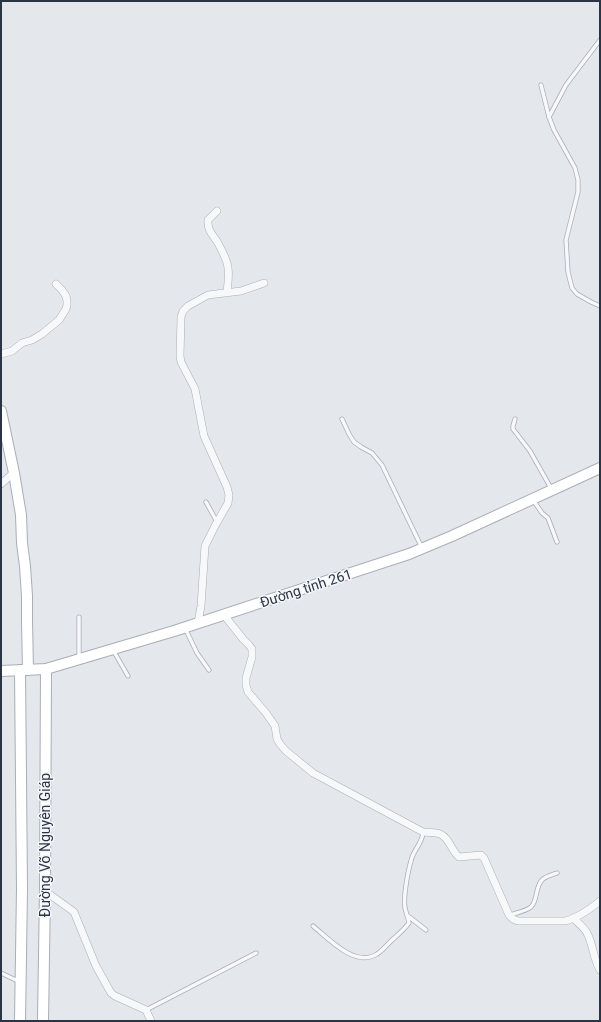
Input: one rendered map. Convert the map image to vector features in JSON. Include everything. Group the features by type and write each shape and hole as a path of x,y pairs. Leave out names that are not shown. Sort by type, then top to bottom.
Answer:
{"main road":[{"name":"Đường Võ Nguyên Giáp","path":"1,411 21,516 27,596 24,670 20,1021"},
{"name":"Đường tỉnh 261","path":"1,671 46,669 224,615 422,549 600,468"},
{"name":"Đường Võ Nguyên Giáp","path":"43,1021 46,669"}],"street":[{"path":"217,211 207,223 208,228 217,241 227,263 229,270 227,292"},
{"path":"198,623 201,606 205,546 228,503 229,495 227,487 204,436 195,389 181,362 181,317 183,310 208,295 248,289 264,283"},
{"path":"1,354 12,351 22,343 32,340 59,320 66,309 67,302 66,296 56,284"},
{"path":"1,484 14,473"},
{"path":"224,615 252,649 252,658 246,678 248,692 266,713 274,726 276,739 280,744 286,751 313,773 423,832 442,835 459,857 481,855 484,858 508,915 512,919 518,921 565,921 593,907 600,901"},
{"path":"45,891 74,912 96,966 111,993 146,1010 151,1021"},
{"path":"573,918 587,934 596,964 600,970"}],"lane":[{"path":"549,117 566,85 600,40"},
{"path":"542,85 549,117 554,130 575,168 578,180 578,192 566,240 568,272 572,288 577,294 600,306"},
{"path":"342,419 354,442 372,453 382,465 422,549"},
{"path":"515,419 513,429 530,451 552,490"},
{"path":"532,499 542,514 548,518 557,542"},
{"path":"206,502 217,522"},
{"path":"79,617 79,659"},
{"path":"184,627 197,653 209,670"},
{"path":"112,649 128,676"},
{"path":"313,926 347,952 358,958 371,957 378,954 408,925 405,899 409,868 413,853 422,840 423,832"},
{"path":"508,915 525,910 531,906 535,900 540,882 544,878 557,873"},
{"path":"408,916 426,930"},
{"path":"146,1010 256,953"},
{"path":"1,973 20,982"}]}
